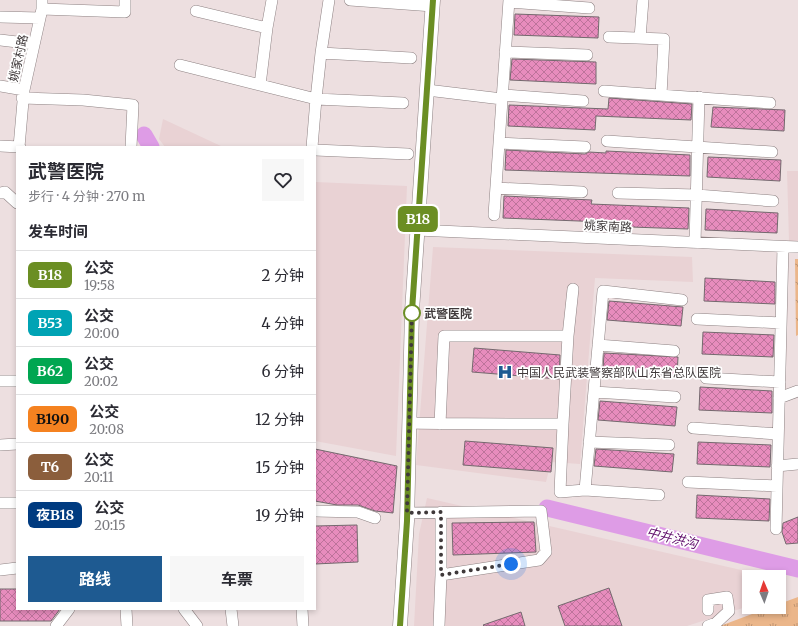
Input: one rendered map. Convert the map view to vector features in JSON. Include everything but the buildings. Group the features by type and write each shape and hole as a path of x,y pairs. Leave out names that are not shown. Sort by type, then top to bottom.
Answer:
{"main road":[{"path":"400,626 407,513 412,311 433,3"}],"street":[{"path":"0,17 42,9 125,12 125,0"},
{"path":"260,85 272,0"},
{"path":"312,146 321,53 329,0"},
{"path":"350,0 433,3"},
{"path":"640,38 643,0"},
{"path":"494,216 509,1 589,8"},
{"name":"姚家村路","path":"19,146 23,94 42,9"},
{"path":"196,11 267,28"},
{"path":"609,36 664,39 662,95"},
{"path":"0,40 34,44"},
{"path":"505,52 587,55"},
{"path":"321,53 410,58"},
{"path":"180,65 316,99 403,103"},
{"path":"0,86 23,94 133,105 131,146"},
{"path":"427,90 502,97 584,101"},
{"path":"604,91 770,103"},
{"path":"695,243 699,97"},
{"path":"607,141 772,152"},
{"path":"499,143 585,147"},
{"path":"0,146 16,147"},
{"path":"316,150 408,154"},
{"path":"496,188 582,192"},
{"path":"0,193 5,192 16,202"},
{"path":"618,193 697,195 773,201"},
{"name":"姚家南路","path":"417,230 798,247"},
{"path":"776,529 783,247"},
{"path":"573,289 568,336 560,492 585,490 659,495"},
{"path":"585,490 603,291 682,300"},
{"path":"697,319 781,323"},
{"path":"440,424 444,336 568,336"},
{"path":"598,345 674,351"},
{"path":"706,378 780,382"},
{"path":"0,381 16,381"},
{"path":"779,398 798,391"},
{"path":"594,392 674,397"},
{"path":"410,422 440,424 563,424"},
{"path":"693,428 778,434"},
{"path":"589,442 669,446"},
{"path":"0,444 16,444"},
{"path":"777,466 798,464"},
{"path":"688,482 777,486"},
{"path":"0,503 16,503"},
{"path":"316,511 358,512 374,518"},
{"path":"407,513 541,511 546,552 539,560 441,575"},
{"path":"439,626 441,512"},
{"path":"0,570 16,568"},
{"path":"708,610 708,600 727,597 729,611 716,623 708,626"},
{"path":"56,626 68,610"},
{"path":"126,610 127,626"},
{"path":"185,610 197,626"},
{"path":"231,610 233,626"},
{"path":"302,610 303,626"}],"shaded area":[{"path":"163,119 221,146 164,146 159,139"},
{"path":"787,171 798,171 798,241 789,241"},
{"path":"316,182 407,186 396,456 316,441"},
{"name":"中国人民武装警察部队山东省总队医院","path":"433,247 692,257 693,282 595,278 580,464 551,462 546,482 416,465"},
{"path":"427,498 742,570 742,608 687,626 414,626 419,534"}],"green space":[{"path":"795,259 798,259 798,335 796,336"},
{"path":"798,597 798,626 720,626 752,614 786,614 786,601"}],"waterway":[{"name":"中井洪沟","path":"144,135 150,146"},
{"name":"中井洪沟","path":"547,508 798,569"}],"bus line":[{"name":"B18","path":"400,626 407,521 412,311 433,0"}],"place":[{"name":"武警医院","path":"412,313"},
{"name":"中国人民武装警察部队山东省总队医院","path":"505,372"}],"route":[{"path":"412,313 412,311 407,513 441,512 441,575 511,564"}]}
